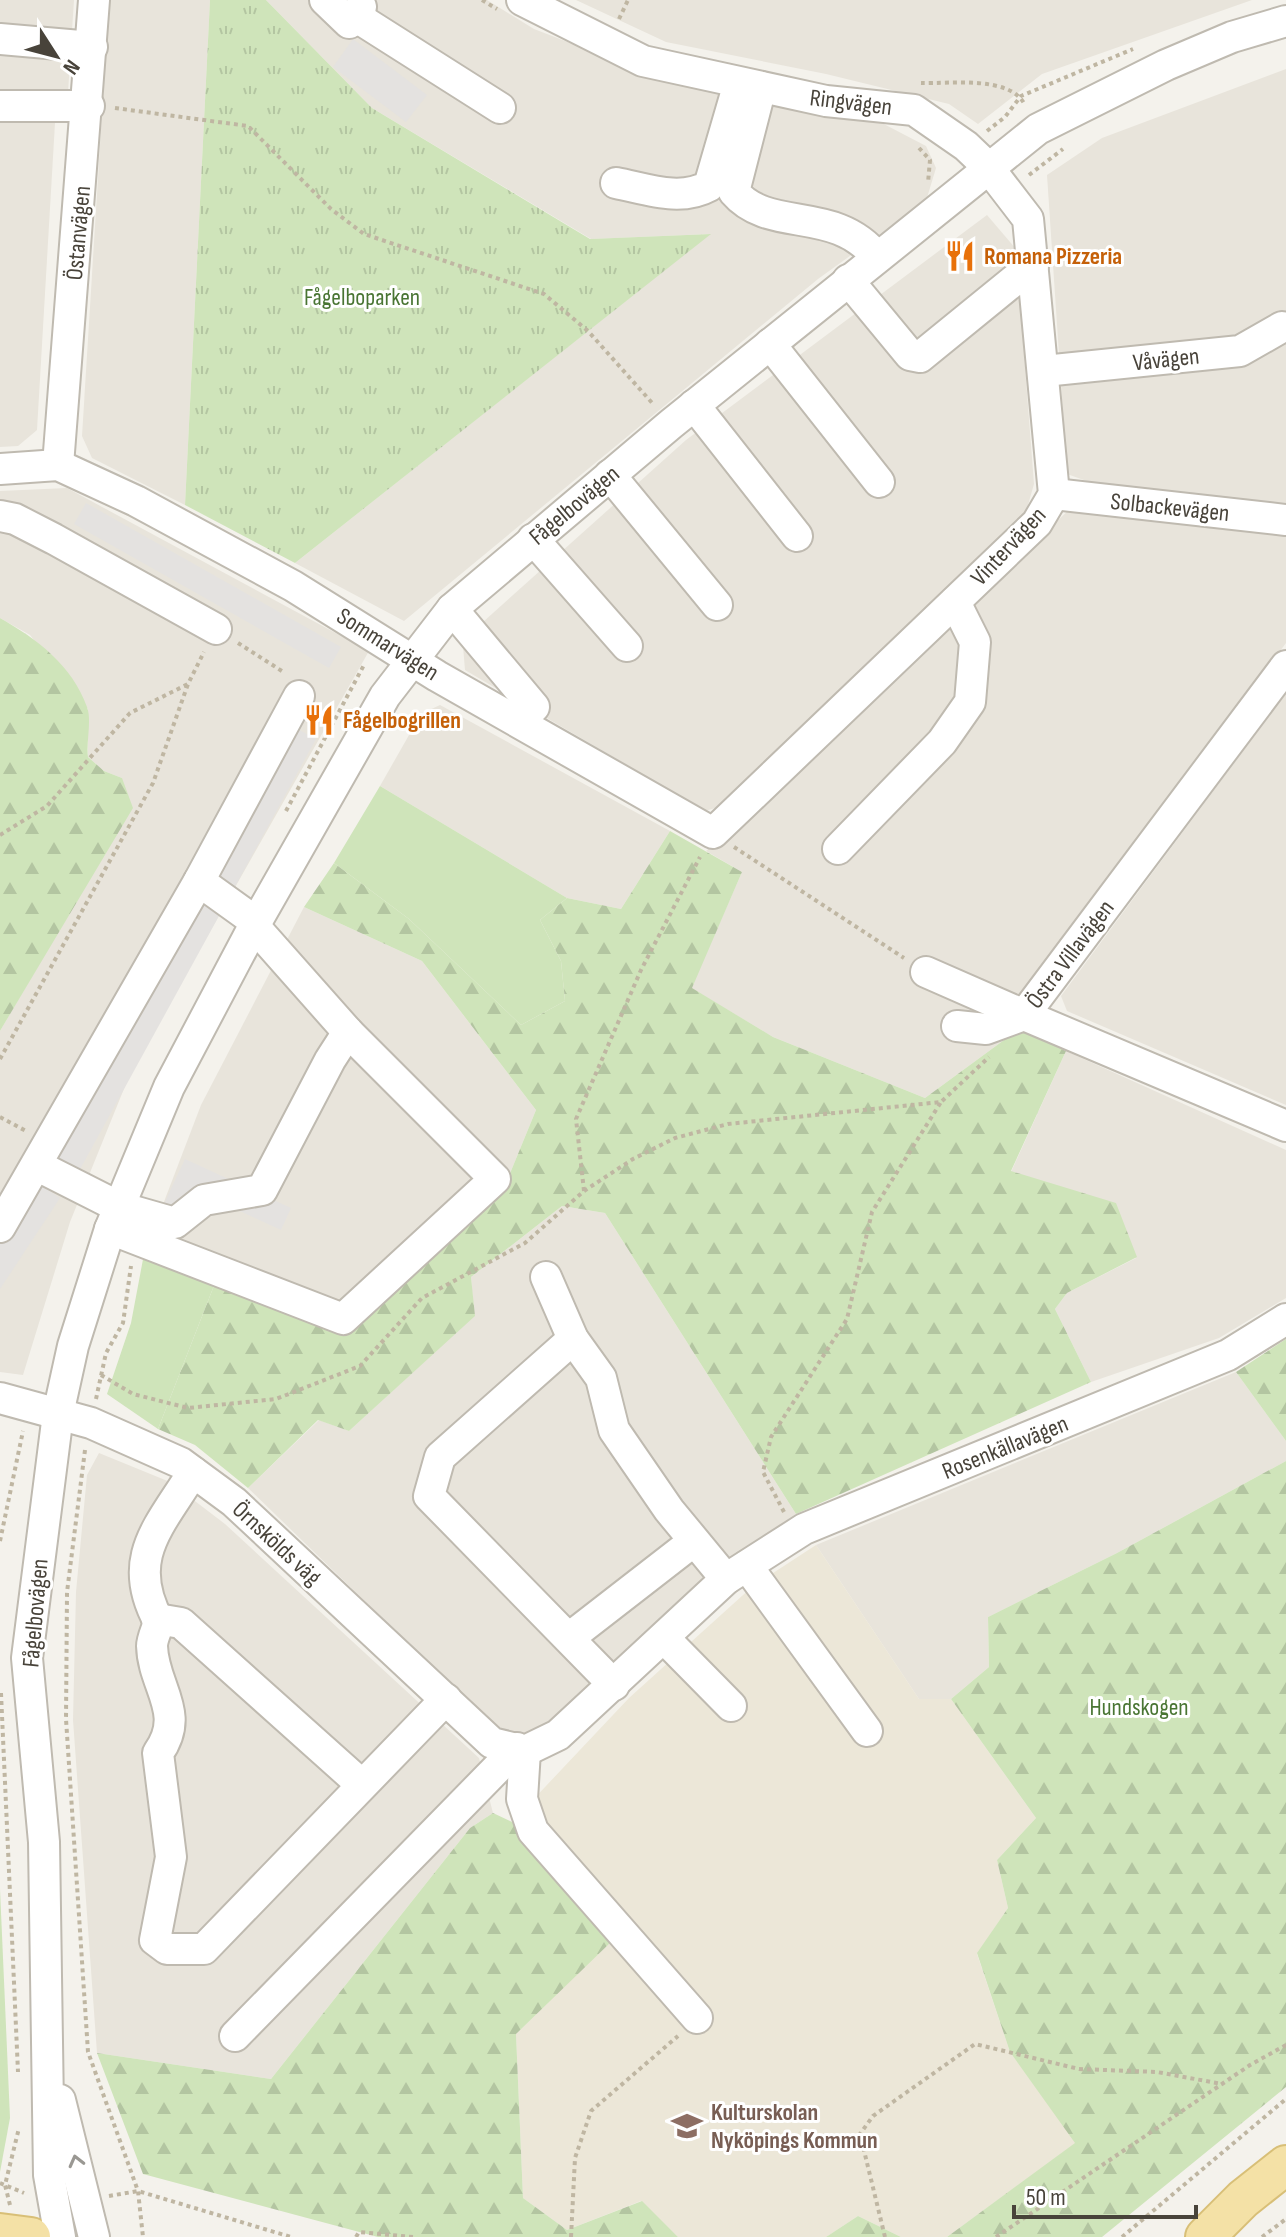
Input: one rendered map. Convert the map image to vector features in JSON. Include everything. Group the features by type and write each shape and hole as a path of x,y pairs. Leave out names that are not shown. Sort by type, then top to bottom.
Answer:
{"main road":[{"path":"1205,2237 1243,2199 1286,2165"},
{"path":"1173,2237 1243,2199"}],"street":[{"name":"Östanvägen","path":"58,465 89,106 94,0"},
{"path":"325,0 349,23 361,8 500,108"},
{"name":"Ringvägen","path":"522,0 643,61 826,101 914,110 966,146 988,167"},
{"path":"988,167 1038,129 1128,82 1232,37 1286,21"},
{"path":"0,39 92,47"},
{"path":"616,183 681,195 695,194 709,186 750,85"},
{"path":"750,85 734,192 747,208 844,228 877,257"},
{"path":"0,106 89,106"},
{"name":"Fågelbovägen","path":"60,2237 49,2175 44,1842 27,1658 58,1414 73,1346 122,1225 169,1087 255,924 385,696 452,609 682,414 988,167"},
{"name":"Vintervägen","path":"713,833 1037,523 1054,494 1028,219 988,167"},
{"path":"848,280 910,355 920,357 1033,265"},
{"name":"Våvägen","path":"1044,371 1240,351 1282,327"},
{"path":"770,344 879,482"},
{"path":"682,414 797,536"},
{"path":"0,469 58,465"},
{"name":"Sommarvägen","path":"58,465 136,501 293,586 411,660 713,833"},
{"path":"610,475 717,605"},
{"name":"Solbackevägen","path":"1054,494 1286,520"},
{"path":"0,516 15,519 54,539 216,629"},
{"path":"533,539 627,646"},
{"path":"838,849 942,742 970,702 975,642 955,602"},
{"path":"452,609 534,707"},
{"name":"Östra Villavägen","path":"1286,666 1024,1015 1286,1126"},
{"path":"0,1227 38,1166 199,881 299,696"},
{"path":"38,1166 122,1225 343,1319 495,1179 348,1032 255,924 199,881"},
{"path":"926,972 1024,1015"},
{"path":"957,1026 986,1029 1024,1015"},
{"path":"122,1225 175,1223 204,1200 262,1190 330,1060 348,1032"},
{"path":"546,1277 573,1339 601,1378 614,1430 694,1541 737,1573 867,1731"},
{"name":"Rosenkällavägen","path":"521,1750 558,1735 737,1573 796,1534 1228,1355 1286,1319"},
{"path":"573,1339 440,1457 429,1496 614,1685"},
{"name":"Örnskölds väg","path":"0,1398 91,1423 193,1472 234,1502 492,1743 521,1750"},
{"path":"193,1472 146,1550 145,1595 157,1619 152,1645 171,1718 168,1739 158,1753 171,1857 155,1940 167,1949 204,1949 446,1699"},
{"path":"569,1638 694,1541"},
{"path":"157,1619 181,1623 362,1785"},
{"path":"664,1638 731,1706"},
{"path":"521,1750 522,1799 533,1831 697,2018"},
{"path":"235,2036 521,1750"},
{"name":"Fågelbovägen","path":"48,2052 94,2237"}],"path":[{"path":"616,25 628,0"},
{"path":"89,106 167,113 248,126 331,209 364,234 544,294 682,414"},
{"path":"0,1059 153,783 188,684 216,629 299,682 299,696"},
{"path":"0,835 47,806 130,713 188,684"},
{"path":"584,1191 576,1119 641,970 713,833"},
{"path":"759,866 926,972"},
{"path":"796,1534 763,1472 771,1437 847,1319 872,1212 941,1102 958,1090 995,1050"},
{"path":"101,1375 133,1394 188,1408 276,1399 360,1366 422,1298 525,1243 584,1191 633,1159 675,1138 728,1124 941,1102"},
{"path":"122,1225 123,1323 106,1353 91,1423 67,1592 66,1719 88,2052 138,2191 143,2237"},
{"path":"0,1678 18,2081"},
{"path":"571,2237 575,2158 591,2111 697,2018"},
{"path":"885,2237 860,2134 873,2116 975,2044 1079,2069 1157,2072 1222,2084"},
{"path":"996,2237 1222,2084 1286,2045"},
{"path":"1122,2237 1286,2099"},
{"path":"15,2228 3,2184 20,2126"},
{"path":"3,2184 29,2195"},
{"path":"104,2197 138,2191 291,2237"},
{"path":"1262,2237 1286,2219"},
{"path":"356,2237 359,2232 413,2237"}],"shaded area":[{"path":"0,0 74,0 68,93 0,92"},
{"path":"109,0 210,0 185,505 92,458 82,436"},
{"path":"266,0 487,0 534,29 648,73 880,122 926,146 936,168 926,201 818,279 404,621 295,563 710,234 591,239 372,108"},
{"path":"576,0 1252,0 1042,74 978,124 949,104 826,74 666,42"},
{"path":"353,39 427,95 406,122 333,67"},
{"path":"1286,69 1286,507 1098,485 1067,474 1047,175 1102,138"},
{"path":"0,121 55,123 37,430 18,446 0,447"},
{"path":"987,215 1016,249 1034,484 1026,512 722,806 705,811 465,670 463,646 473,631 686,440"},
{"path":"67,488 369,651 132,1069 70,1222 23,1375 0,1372 0,1031 62,925 122,778 104,771 88,757 88,709 30,635 0,618 0,491"},
{"path":"86,503 341,647 329,668 74,524"},
{"path":"1072,507 1286,531 1286,643 1017,1003 1019,1029 925,1098 773,1037 691,988 742,872 706,851"},
{"path":"1286,693 1286,1105 1067,1011 1061,996"},
{"path":"440,705 670,831 621,909 567,898 380,786 421,714"},
{"path":"290,725 316,739 78,1173 52,1159"},
{"path":"304,907 422,961 536,1110 502,1193 341,1335 144,1254 201,1105"},
{"path":"1066,1051 1286,1150 1286,1298 1219,1338 1091,1382 1055,1309 1067,1293 1136,1258 1011,1172"},
{"path":"185,1159 291,1208 281,1230 203,1194 189,1223 161,1210"},
{"path":"36,1182 60,1198 0,1289 0,1236"},
{"path":"562,1206 605,1213 796,1514 718,1569 553,1722 527,1736 497,1729 248,1488 319,1420 349,1431 474,1316 471,1277"},
{"path":"1236,1372 1286,1441 1286,1461 1117,1553 988,1617 989,1667 951,1699 919,1699 816,1545"},
{"path":"99,1453 170,1482 225,1524 479,1758 493,1813 470,1828 271,2079 97,2053 73,1720 76,1592 87,1475"},
{"path":"816,1545 919,1699 951,1699 1036,1818 997,1860 1008,1908 977,1954 1010,2052 1076,2143 947,2237 901,2237 858,2216 826,2237 678,2237 641,2201 567,2230 523,2198 516,2034 611,1941 512,1822 629,1698 753,1586"}],"green space":[{"name":"Fågelboparken","path":"210,0 266,0 372,108 590,239 711,234 295,563 185,505"},
{"path":"0,618 40,644 72,678 87,707 88,757 104,771 122,778 133,808 0,1031"},
{"path":"380,786 567,898 540,920 561,961 565,1001 521,1025 409,919 334,863"},
{"path":"670,831 742,872 692,988 773,1037 925,1098 1019,1029 1066,1051 1011,1171 1116,1203 1137,1257 1067,1293 1055,1309 1091,1382 796,1514 605,1213 562,1206 471,1277 475,1316 349,1431 318,1420 248,1488 195,1445 158,1429 215,1283 342,1335 502,1193 536,1110 422,961 304,907 334,863 409,919 521,1025 565,1001 561,961 540,920 567,898 621,909"},
{"path":"144,1254 215,1283 158,1429 107,1394 131,1323"},
{"path":"1286,1339 1286,1441 1236,1372"},
{"name":"Hundskogen","path":"1286,1461 1286,2087 1102,2237 947,2237 1075,2143 1010,2052 977,1953 1008,1908 997,1860 1036,1818 951,1699 989,1667 988,1617 1117,1553"},
{"path":"493,1813 512,1822 611,1942 516,2034 523,2198 567,2230 642,2201 678,2237 378,2237 143,2174 97,2053 271,2079 470,1828"},
{"path":"0,1889 10,2118 0,2172"},
{"path":"858,2216 901,2237 826,2237"}],"place":[{"name":"Romana Pizzeria","path":"960,256"},
{"name":"Fågelbogrillen","path":"319,720"},
{"name":"Kulturskolan Nyköpings Kommun","path":"687,2126"}]}
